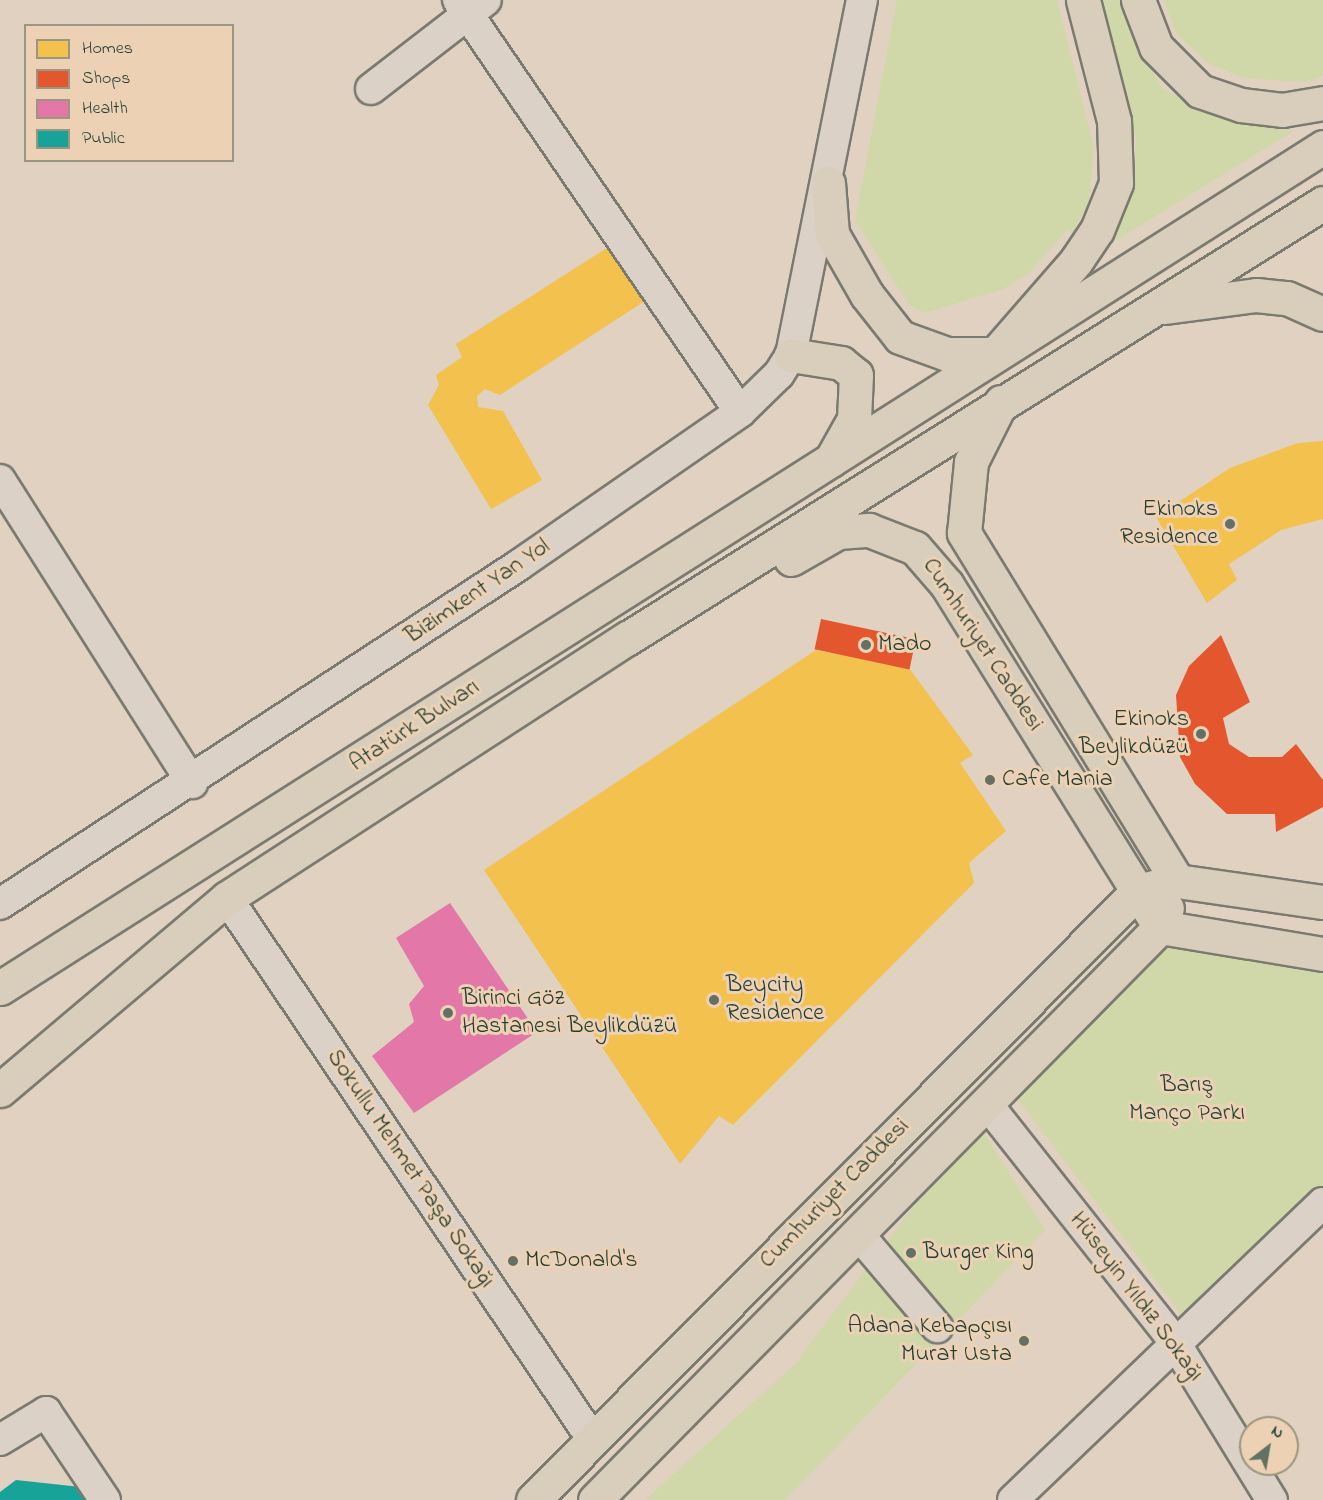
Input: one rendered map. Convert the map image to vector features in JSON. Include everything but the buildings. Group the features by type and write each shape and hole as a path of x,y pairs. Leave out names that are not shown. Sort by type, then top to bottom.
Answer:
{"main road":[{"path":"995,354 1076,261 1097,230 1116,183 1114,121 1083,0"},
{"path":"1138,0 1156,47 1200,91 1241,105 1282,110 1323,103"},
{"path":"828,183 832,234 867,295 900,337 947,354 995,354 1323,147"},
{"path":"628,638 1001,402 1323,203"},
{"path":"1149,310 1256,296 1287,298 1323,314"},
{"name":"Atatürk Bulvarı","path":"0,988 829,464 995,354"},
{"path":"791,355 841,363 856,375 855,419 829,464"},
{"name":"Cumhuriyet Caddesi","path":"1001,402 971,462 964,533 1176,881"},
{"name":"Cumhuriyet Caddesi","path":"628,638 702,611 838,532 869,530 906,543 926,556 947,585 1138,891"},
{"name":"Atatürk Bulvarı","path":"7,1080 227,898 628,638"},
{"path":"1176,881 1323,902"},
{"name":"Cumhuriyet Caddesi","path":"533,1500 958,1068 1138,891 1176,881"},
{"name":"Cumhuriyet Caddesi","path":"606,1489 860,1234 1160,927 1176,881"},
{"path":"1138,891 1160,927 1323,954"},
{"path":"958,1068 987,1104"},
{"path":"593,1440 606,1489"}],"street":[{"name":"Bizimkent Yan Yol","path":"0,904 192,783 740,412 791,355 828,183 862,0"},
{"path":"371,88 471,4 740,412"},
{"path":"0,480 192,783"},
{"name":"Sokullu Mehmet Paşa Sokağı","path":"227,898 593,1440"},
{"name":"Hüseyin Yıldız Sokağı","path":"987,1104 1174,1341 1272,1500"},
{"path":"1013,1500 1174,1341 1323,1203"},
{"path":"860,1234 937,1327"},
{"path":"0,1440 46,1412 105,1500"}],"green space":[{"path":"897,0 1057,0 1094,148 1089,201 1073,233 1067,230 1028,274 1003,289 925,313 909,305 855,220"},
{"path":"1098,0 1121,0 1136,45 1163,89 1223,118 1287,124 1292,132 1107,246 1135,186 1136,137"},
{"path":"1164,0 1323,0 1323,76 1306,82 1244,78 1208,63 1176,33"},
{"name":"Barış Manço Parkı","path":"1164,936 1323,965 1323,1187 1184,1318 1005,1082"},
{"path":"977,1122 1045,1230 785,1500 645,1500 795,1364"}],"place":[{"name":"Ekinoks Residence","path":"1230,524"},
{"name":"Mado","path":"866,645"},
{"name":"Ekinoks Beylikdüzü","path":"1201,734"},
{"name":"Cafe Mania","path":"990,780"},
{"name":"Beycity Residence","path":"714,1000"},
{"name":"Birinci Göz Hastanesi Beylikdüzü","path":"448,1013"},
{"name":"Burger King","path":"911,1253"},
{"name":"McDonald's","path":"513,1261"},
{"name":"Adana Kebapçısı Murat Usta","path":"1024,1341"}]}
